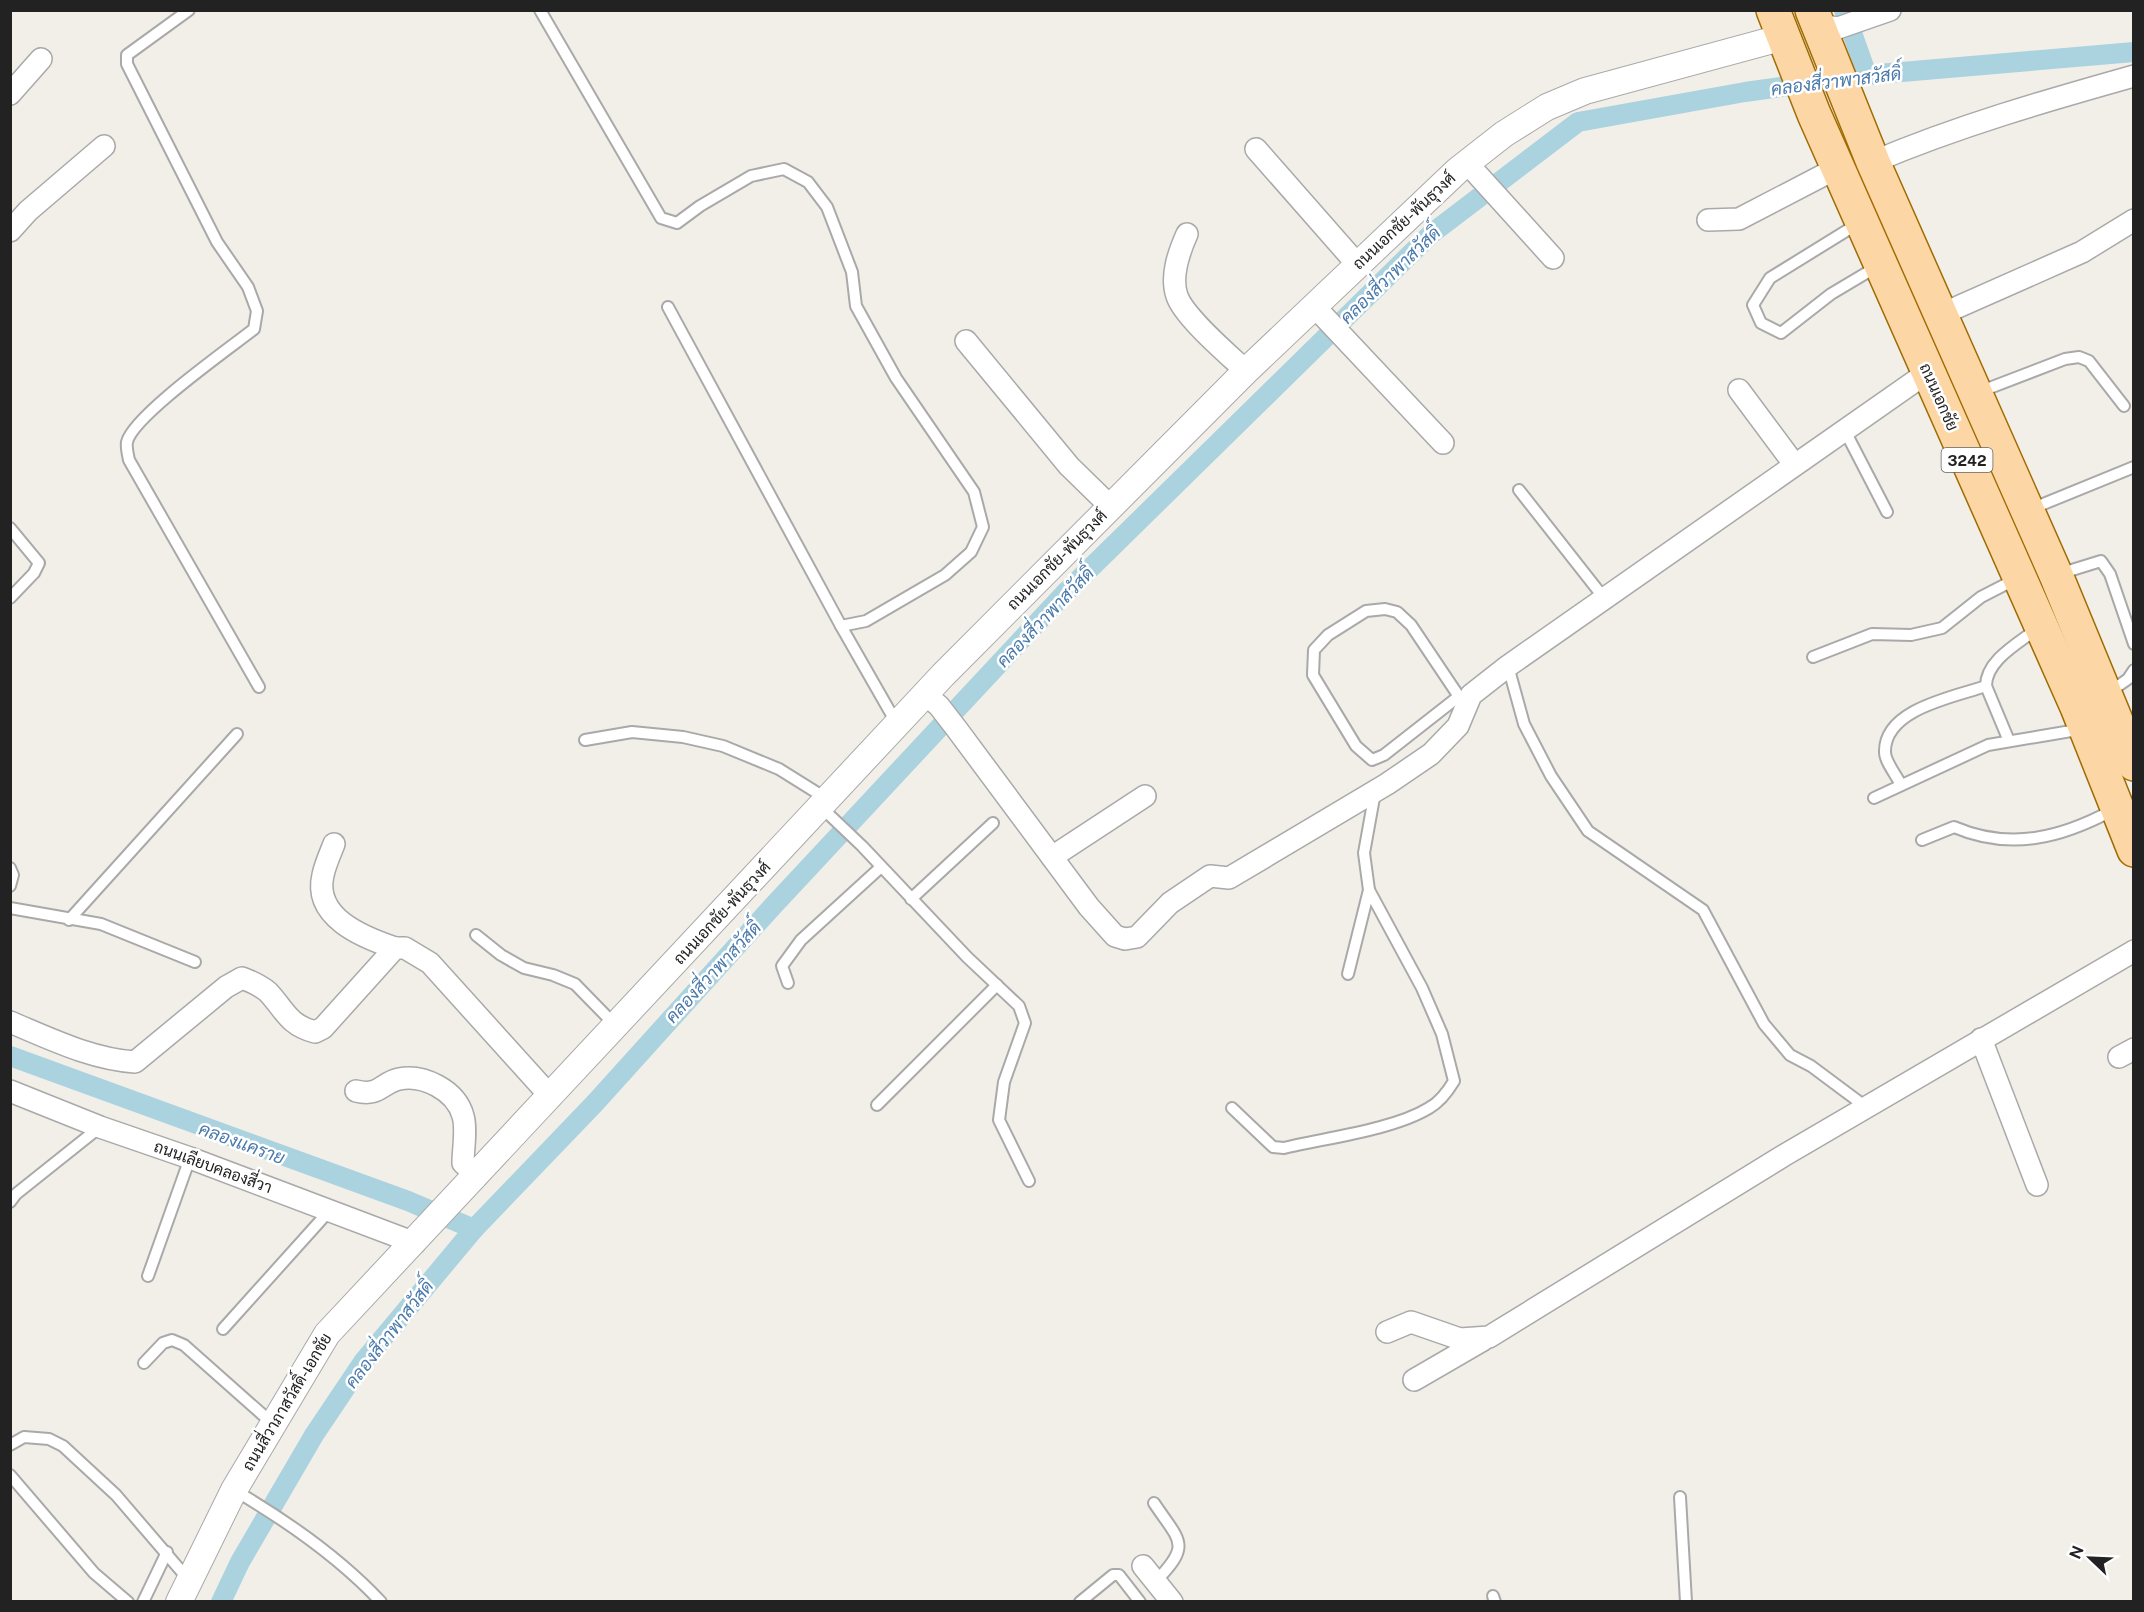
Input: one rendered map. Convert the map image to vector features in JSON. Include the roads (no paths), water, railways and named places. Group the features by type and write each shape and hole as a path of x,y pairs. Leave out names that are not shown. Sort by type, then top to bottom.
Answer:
{"main road":[{"name":"3242","path":"1823,28 1848,101 1873,162 2028,510 2133,764"},
{"name":"ถนนเอกชัย","path":"1783,36 1814,114 2086,729 2133,850"}],"street":[{"path":"1823,28 1862,20 1890,10"},
{"name":"ถนนเอกชัย-พันธุวงศ์","path":"422,1235 616,1027 827,809 897,725 932,700 1114,502 1246,371 1320,312 1357,264 1473,169 1504,134 1538,112 1585,91 1783,36"},
{"path":"10,94 41,59"},
{"path":"1873,162 1923,141 2028,106 2133,76"},
{"path":"10,231 28,211 104,146"},
{"path":"1256,149 1357,264"},
{"path":"1708,220 1739,219 1839,167"},
{"path":"1473,169 1553,258"},
{"path":"1942,314 2082,252 2133,220"},
{"path":"1187,234 1177,258 1177,296 1188,313 1246,371"},
{"path":"1320,312 1443,443"},
{"path":"966,341 1069,466 1114,502"},
{"path":"1003,365 1114,502"},
{"path":"932,700 956,728 1089,907 1115,936 1125,939 1137,937 1170,903 1210,876 1229,878 1376,791 1431,754 1458,726 1462,702 1508,666 1928,372"},
{"path":"1740,390 1794,464"},
{"path":"1052,857 1145,796"},
{"path":"334,844 322,877 323,900 333,917 372,941 395,948 405,948 430,963 551,1096"},
{"path":"10,1022 113,1061 135,1062 226,987 242,978 267,992 275,1004 302,1028 315,1032 323,1028 395,948"},
{"path":"1414,1380 1489,1337 1866,1107 2133,951"},
{"path":"1981,1039 2037,1185"},
{"path":"356,1091 366,1093 379,1090 396,1080 415,1077 441,1088 455,1101 464,1116 463,1163 469,1185"},
{"name":"ถนนเลียบคลองสี่วา","path":"10,1091 100,1127 330,1210 422,1235"},
{"name":"ถนนสี่วาภาสวัสดิ์-เอกชัย","path":"184,1590 243,1495 272,1423 327,1334 422,1235"},
{"path":"1387,1332 1411,1322 1460,1339 1489,1337"},
{"path":"1150,1574 1172,1602"}],"lane":[{"path":"189,10 128,55 127,64 217,242 248,287 257,311 254,329 175,391 139,423 127,441 129,460 259,687"},
{"path":"540,10 661,218 677,223 700,206 751,176 784,169 808,182 827,207 852,272 856,306 896,378 974,492 983,527 971,552 945,575 866,621 841,626"},
{"path":"1862,221 1770,278 1753,305 1761,323 1781,333 1831,294 1881,264"},
{"path":"668,307 897,725"},
{"path":"1977,393 2065,359 2079,357 2089,361 2124,406"},
{"path":"1844,429 1887,512"},
{"path":"2028,510 2133,467"},
{"path":"1519,490 1604,598"},
{"path":"10,528 39,563 34,573 10,598"},
{"path":"2056,575 2101,561 2110,574 2133,644"},
{"path":"1813,657 1872,634 1911,635 1942,628 1981,597 2019,577"},
{"path":"1385,609 1397,612 1411,625 1462,702 1384,755 1372,760 1356,747 1313,675 1314,650 1328,635 1366,611 1385,609"},
{"path":"2009,741 1986,686 1990,669 2009,650 2040,627"},
{"path":"1508,666 1524,724 1551,776 1588,831 1703,910 1771,1032 1790,1055 1810,1066 1866,1107"},
{"path":"2104,695 2128,679 2133,670"},
{"path":"1902,785 1885,754 1889,733 1907,713 1986,686"},
{"path":"1874,798 1988,745 2086,729"},
{"path":"585,740 632,732 682,737 723,746 779,769 827,809 911,899 1019,1006 1025,1023 1022,1037 1004,1082 999,1120 1029,1181"},
{"path":"69,920 237,734"},
{"path":"1232,1108 1273,1146 1284,1148 1392,1123 1420,1112 1438,1100 1454,1081 1442,1034 1422,988 1369,890 1364,853 1376,791"},
{"path":"1922,840 1954,827 1979,837 2040,839 2088,824 2116,808"},
{"path":"911,899 993,823"},
{"path":"788,983 782,966 801,940 881,867"},
{"path":"10,868 13,875 10,886"},
{"path":"1348,974 1369,890"},
{"path":"10,908 101,924 195,962"},
{"path":"476,935 501,955 524,968 574,984 616,1027"},
{"path":"877,1104 997,985"},
{"path":"10,1202 16,1194 100,1127"},
{"path":"148,1276 190,1158"},
{"path":"223,1329 330,1210"},
{"path":"144,1363 163,1343 172,1340 184,1346 272,1423"},
{"path":"10,1445 24,1437 49,1438 63,1446 116,1495 166,1552 184,1590"},
{"path":"10,1475 94,1573 128,1602"},
{"path":"243,1495 295,1528 360,1580 381,1602"},
{"path":"1680,1497 1686,1602"},
{"path":"1150,1574 1174,1562 1180,1550 1178,1540 1154,1503"},
{"path":"143,1602 166,1552"},
{"path":"1080,1602 1113,1575 1119,1575 1140,1602"}],"waterway":[{"path":"1844,10 1867,75"},
{"name":"คลองสี่วาพาสวัสดิ์","path":"221,1602 240,1562 314,1435 363,1362 474,1229 595,1103 772,907 1064,594 1431,234 1578,122 1745,92 1867,75 2134,52"},
{"name":"คลองเเคราย","path":"10,1056 408,1201 474,1229"}]}
